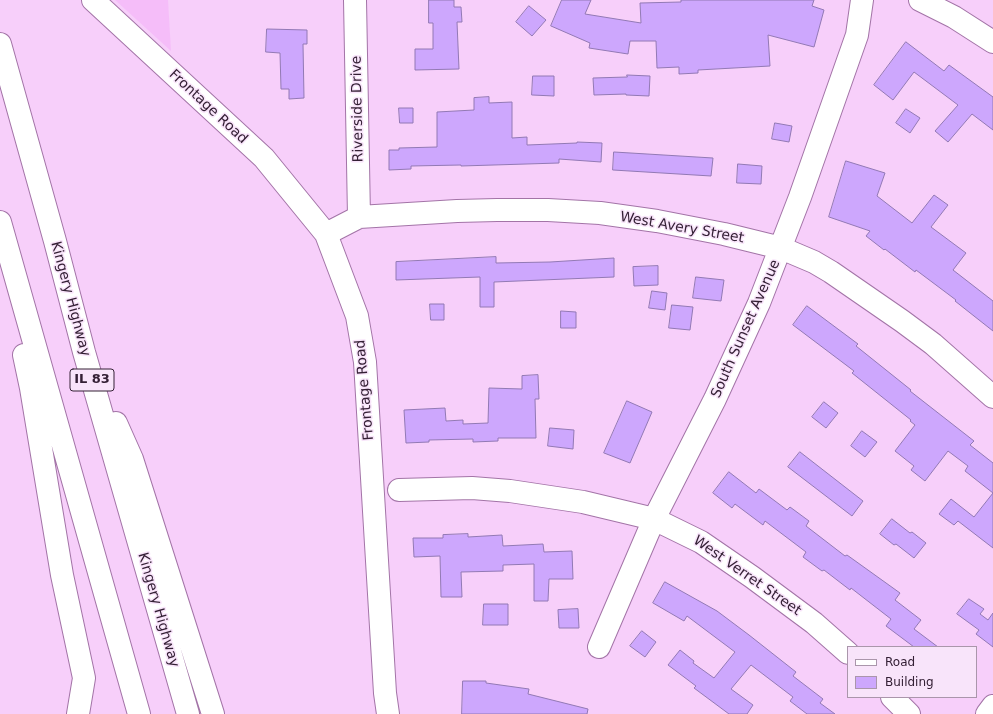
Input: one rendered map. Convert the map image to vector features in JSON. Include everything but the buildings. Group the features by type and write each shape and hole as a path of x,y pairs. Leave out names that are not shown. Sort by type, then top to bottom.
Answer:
{"main road":[{"name":"Frontage Road","path":"93,0 264,158 326,234 357,316 366,362 385,693 388,714"},
{"name":"Riverside Drive","path":"355,0 359,218"},
{"name":"South Sunset Avenue","path":"599,647 654,519 715,399 759,302 781,248 857,35 862,0"},
{"path":"920,0 954,17 993,42"},
{"name":"Kingery Highway","path":"0,44 55,241 84,352 188,714"},
{"name":"West Avery Street","path":"326,234 359,218 483,210 548,210 600,213 657,221 724,234 781,248 814,262 831,272 902,321 933,344 993,398"},
{"path":"0,222 139,714"},
{"path":"0,246 31,388 62,575 84,678 78,714"},
{"path":"84,352 132,459 213,714"},
{"name":"West Verret Street","path":"399,490 472,488 510,491 583,502 654,519 701,542 752,577 814,623 847,652"},
{"path":"893,698 909,714"},
{"path":"987,714 993,706"}],"shaded area":[{"path":"115,0 168,0 171,51"}]}
